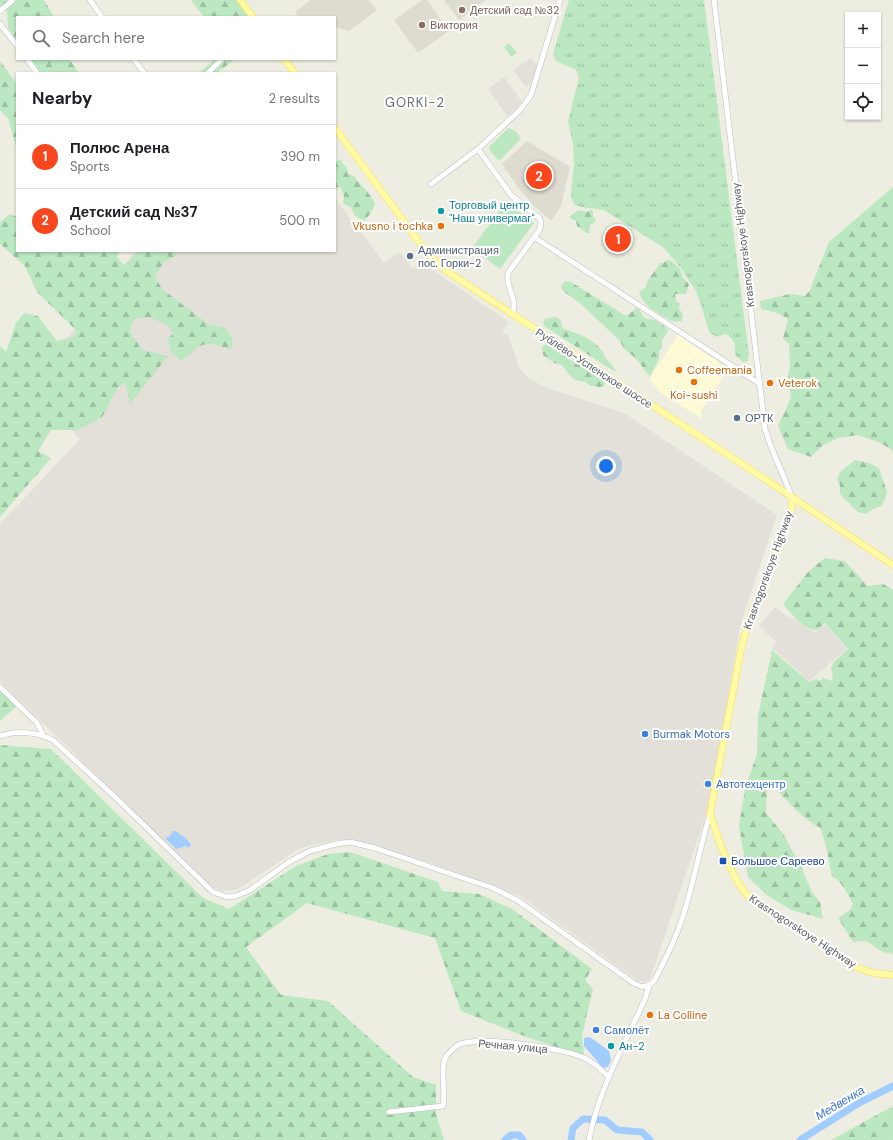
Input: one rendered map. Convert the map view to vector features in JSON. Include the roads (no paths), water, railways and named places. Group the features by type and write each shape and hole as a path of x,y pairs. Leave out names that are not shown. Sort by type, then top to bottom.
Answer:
{"main road":[{"path":"240,0 252,16"},
{"path":"285,60 294,72"},
{"name":"Рублёво-Успенское шоссе","path":"336,129 430,255 448,272 893,565"},
{"name":"Krasnogorskoye Highway","path":"793,498 787,524 747,626 741,650 710,814 736,881 749,897 853,966 873,973 893,975"}],"street":[{"path":"0,11 13,0"},
{"path":"90,0 101,16"},
{"path":"431,184 478,149 520,110 531,95 560,0"},
{"name":"Krasnogorskoye Highway","path":"714,0 766,434 793,498"},
{"path":"0,24 16,45"},
{"path":"28,60 36,72"},
{"path":"135,60 143,72"},
{"path":"209,72 221,60"},
{"path":"478,149 511,196 539,218 541,226 508,273 508,285 515,304 512,314"},
{"path":"534,237 760,384"},
{"path":"0,687 37,723 43,735"},
{"path":"0,736 6,733 19,732 43,735 53,740 213,892 227,896 236,896 250,890 289,862 310,851 350,842 375,848 508,895 638,986 649,986"},
{"path":"589,1140 596,1112 609,1077 645,1000 649,986 654,981 674,941 681,922 710,814"},
{"name":"Речная улица","path":"389,1112 443,1106 444,1061 451,1050 458,1045 468,1043 483,1042 538,1046 566,1052 588,1060 609,1077"}],"water":[{"path":"173,831 183,836 191,844 189,848 185,846 176,849 165,838 170,836"},
{"path":"590,1037 609,1051 611,1060 608,1067 603,1068 584,1046 584,1038"}],"waterway":[{"name":"Медвенка","path":"800,1140 859,1103 893,1086"},
{"name":"Медвенка","path":"571,1140 573,1128 583,1119 605,1120 617,1130 642,1132 650,1140"},
{"name":"Медвенка","path":"505,1140 511,1135 519,1135 523,1140"}],"place":[{"name":"Детский сад №32","path":"462,10"},
{"name":"Виктория","path":"422,25"},
{"name":"Детский сад №37","path":"539,176"},
{"name":"Торговый центр \"Наш универмаг\"","path":"441,211"},
{"name":"Vkusno i tochka","path":"441,226"},
{"name":"Полюс Арена","path":"618,239"},
{"name":"Администрация пос. Горки-2","path":"410,256"},
{"name":"Coffeemania","path":"679,370"},
{"name":"Koi-sushi","path":"694,382"},
{"name":"Veterok","path":"770,383"},
{"name":"ОРТК","path":"737,418"},
{"name":"Burmak Motors","path":"645,734"},
{"name":"Автотехцентр","path":"708,784"},
{"name":"Большое Сареево","path":"723,861"},
{"name":"La Colline","path":"650,1015"},
{"name":"Самолёт","path":"596,1030"},
{"name":"Ан-2","path":"611,1046"}],"district":[{"name":"GORKI-2","path":"415,102"}]}
